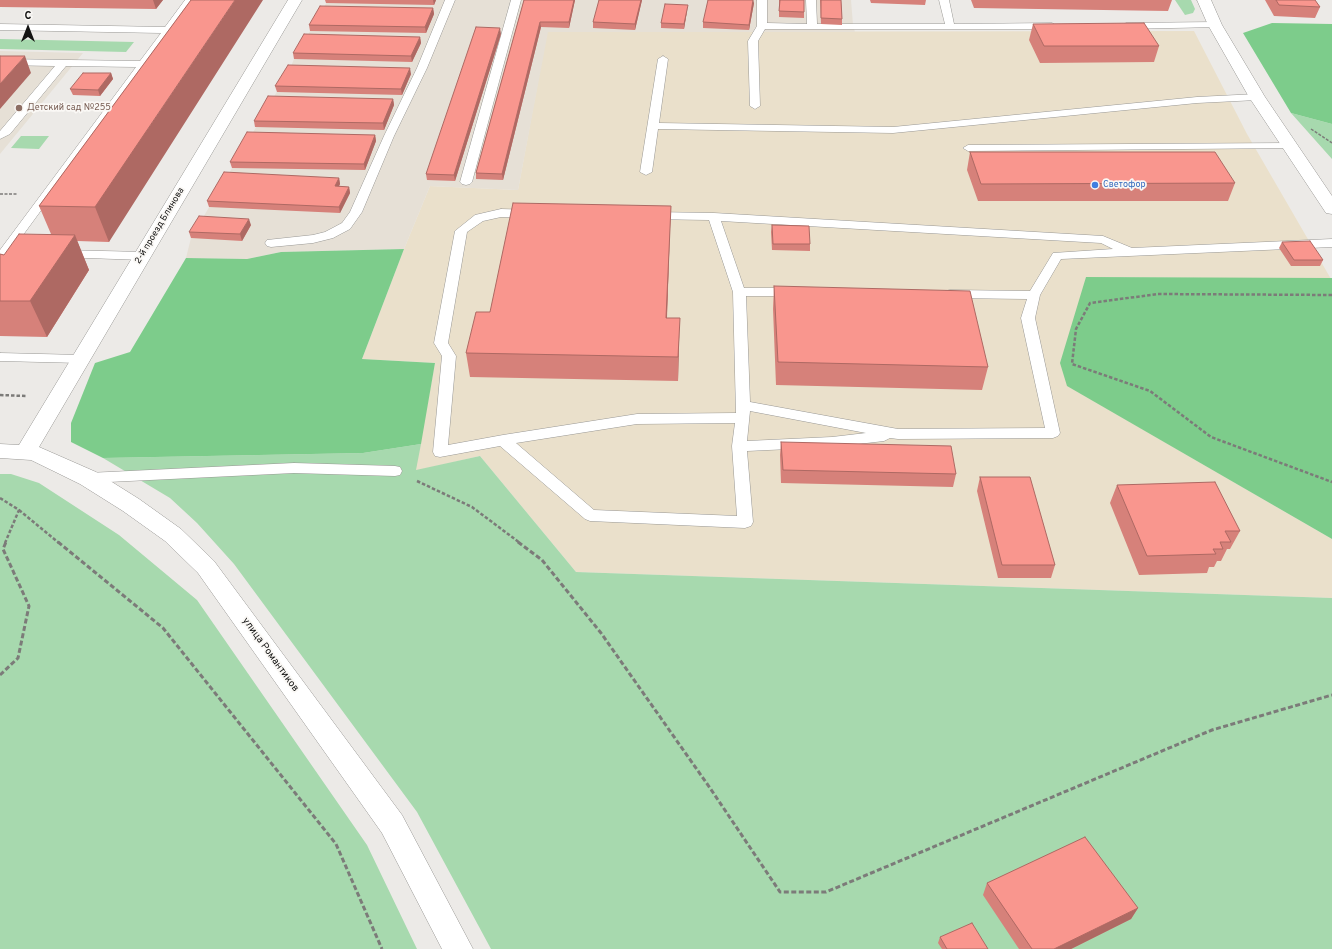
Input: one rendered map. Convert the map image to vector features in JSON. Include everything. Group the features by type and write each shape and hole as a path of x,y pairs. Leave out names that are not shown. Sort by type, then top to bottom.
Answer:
{"street":[{"name":"2-й проезд Блинова","path":"25,453 295,0"},
{"path":"1204,0 1215,26 1257,97 1332,209"},
{"name":"улица Романтиков","path":"0,451 34,454 88,478 131,505 173,535 206,567 392,824 458,949"}],"lane":[{"path":"2,255 190,0"},
{"path":"271,243 313,239 329,235 346,226 353,217 389,136 422,68 450,0"},
{"path":"466,182 516,0"},
{"path":"755,106 753,40 762,26 762,0"},
{"path":"812,0 812,27"},
{"path":"944,0 950,26"},
{"path":"762,26 1059,26"},
{"path":"1114,26 1215,26"},
{"path":"0,27 168,30"},
{"path":"646,172 662,59"},
{"path":"0,62 143,64"},
{"path":"0,136 6,132 63,63"},
{"path":"653,126 893,130 1189,101 1257,97"},
{"path":"968,148 1289,146"},
{"path":"541,214 501,213 478,218 461,231 441,343 449,356 440,452 503,440 637,419 742,412 898,434"},
{"path":"635,215 714,217 1103,240 1130,252"},
{"path":"503,440 590,515 745,522 739,446 742,412 739,292 714,217"},
{"path":"739,446 832,442 898,434 1053,433 1028,318 1034,294 1057,256 1332,243"},
{"path":"2,255 20,253"},
{"path":"50,253 143,256"},
{"path":"739,292 803,292"},
{"path":"938,294 1034,294"},
{"path":"0,357 81,359"},
{"path":"88,478 294,468 395,470"}],"path":[{"path":"1332,295 1158,294 1090,303 1076,329 1072,364 1150,391 1211,437 1332,482"},
{"path":"395,470 472,507 542,560 601,633 710,788 780,892 826,892 1212,730 1332,695"},
{"path":"0,498 19,510 163,628 336,844 382,949"},
{"path":"0,675 18,658 29,606 3,549 19,510"}],"shaded area":[{"path":"328,0 851,0 855,32 548,32 518,190 430,186 404,249 281,252 247,259 186,258 191,238 289,71 294,59"},
{"path":"1194,31 1247,134 1331,279 1086,277 1068,386 1332,539 1332,598 576,572 480,456 415,471 435,363 362,359 430,186 518,190 547,32"},
{"name":"Детский сад №255","path":"0,51 83,53 0,154"}],"green space":[{"path":"1175,0 1191,0 1195,9 1193,13 1185,15"},
{"path":"1272,23 1332,24 1332,124 1291,113 1243,33"},
{"path":"0,39 134,42 126,52 0,49"},
{"path":"1291,113 1332,124 1332,159"},
{"path":"21,136 49,136 39,149 11,148"},
{"path":"404,249 362,359 435,363 421,444 363,453 103,458 71,442 71,423 95,363 130,352 186,258 247,259 281,252"},
{"path":"1086,277 1332,278 1332,539 1067,386 1060,363"},
{"path":"421,444 416,470 480,456 576,572 1332,598 1332,949 491,949 417,812 234,564 197,523 170,498 103,458 363,453"},
{"path":"0,474 11,474 39,483 119,535 197,600 367,845 417,949 0,949"}],"building":[{"path":"191,0 235,0 95,207 39,206"},
{"path":"524,0 574,0 569,22 540,22 502,174 476,173"},
{"path":"599,0 641,0 635,24 593,22"},
{"path":"708,0 753,0 749,25 703,22"},
{"path":"780,0 804,0 804,12 779,11"},
{"path":"821,0 841,0 842,19 821,18"},
{"path":"1276,0 1315,0 1320,7 1279,5"},
{"path":"665,4 688,5 684,24 661,23"},
{"path":"320,6 433,8 425,27 309,25"},
{"path":"1144,23 1159,46 1044,46 1033,24"},
{"path":"476,27 500,28 454,175 426,174"},
{"path":"304,34 420,37 411,56 293,53"},
{"path":"0,56 25,56 0,84"},
{"path":"288,65 410,68 401,89 275,86"},
{"path":"83,73 111,73 98,90 70,89"},
{"path":"268,96 393,99 383,123 254,121"},
{"path":"247,132 375,135 364,164 230,162"},
{"path":"970,152 1215,152 1235,183 981,184"},
{"path":"224,172 339,178 335,186 349,187 339,207 207,201"},
{"path":"513,203 671,206 666,318 680,318 678,357 466,353 476,312 490,312"},
{"path":"199,216 249,219 240,234 189,232"},
{"path":"772,225 809,226 810,244 773,244"},
{"path":"19,234 75,235 30,301 0,301 0,254 4,255"},
{"path":"1310,241 1323,260 1294,260 1282,242"},
{"path":"774,286 970,291 988,367 778,362"},
{"path":"781,442 951,446 956,474 783,470"},
{"path":"980,477 1030,477 1055,565 1002,565"},
{"path":"1215,482 1240,531 1225,531 1231,542 1220,542 1223,549 1213,549 1216,554 1147,556 1117,485"},
{"path":"1085,837 1138,908 1054,949 1032,949 987,883"},
{"path":"972,923 988,949 947,949 940,937"}],"place":[{"name":"Детский сад №255","path":"19,108"},
{"name":"Светофор","path":"1095,185"}]}
